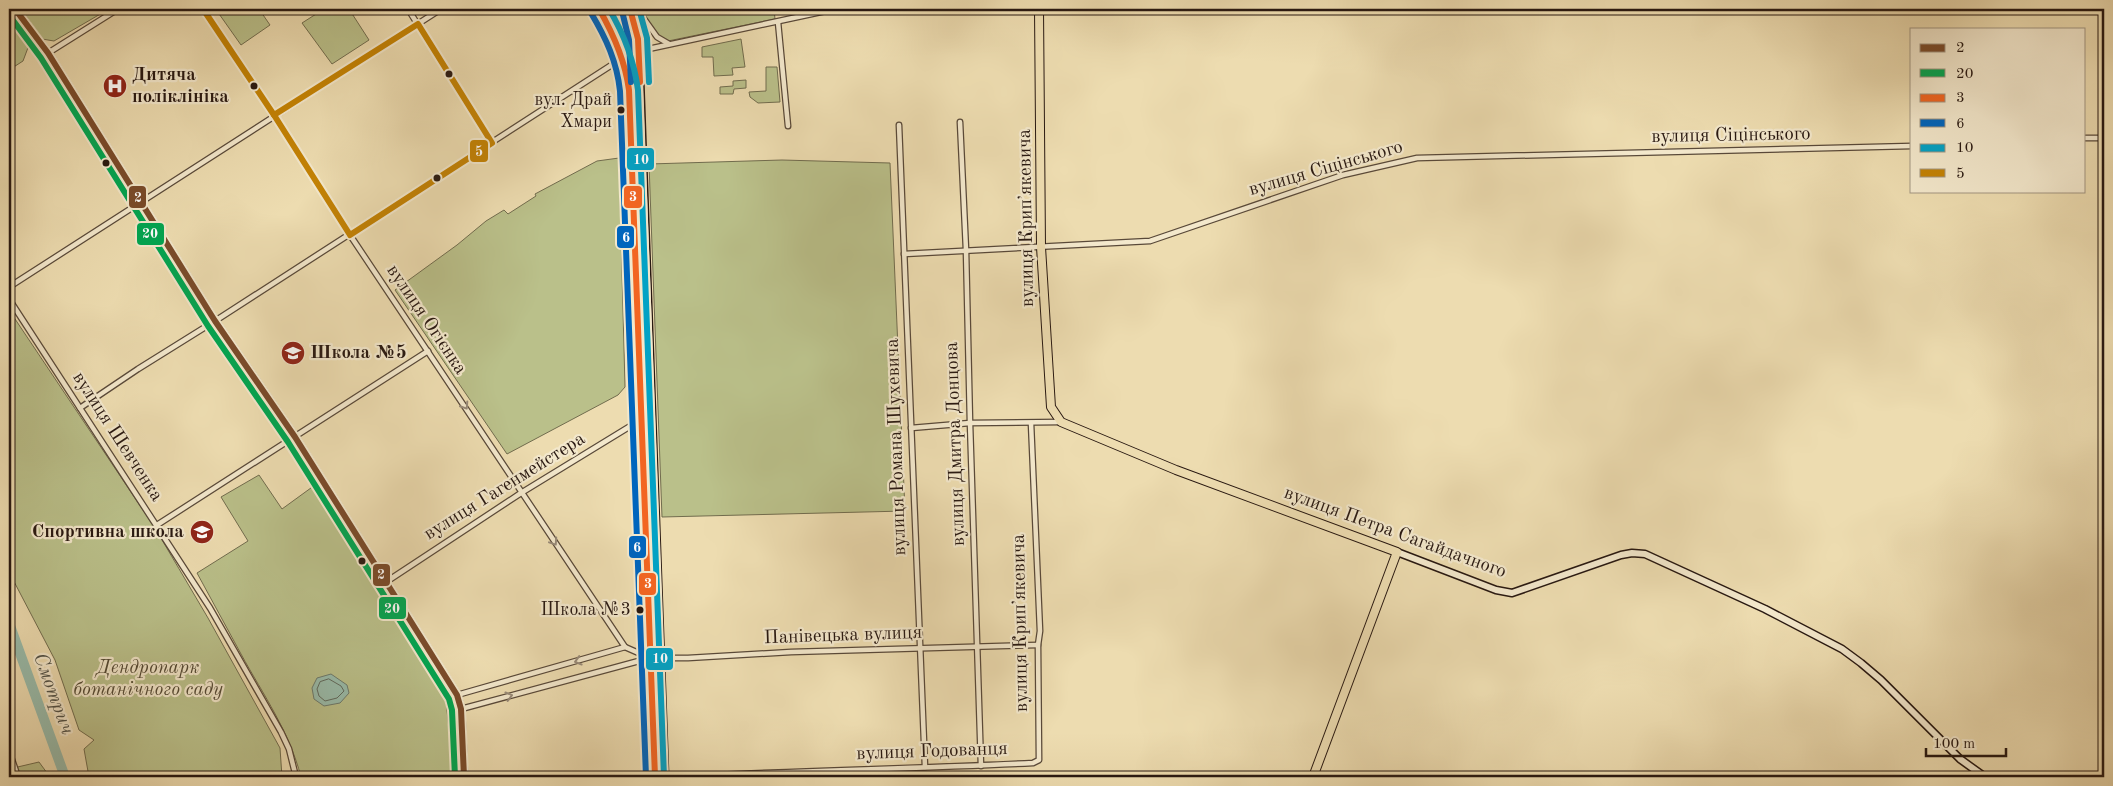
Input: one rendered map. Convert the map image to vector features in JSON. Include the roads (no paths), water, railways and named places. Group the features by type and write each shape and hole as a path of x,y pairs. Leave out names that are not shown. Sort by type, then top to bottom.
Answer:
{"main road":[{"path":"15,9 48,52 140,202 216,321 295,437 457,695 461,709 464,777"},
{"path":"599,9 619,43 624,57 629,90 655,777"},
{"path":"630,9 637,29 639,51 665,777"},
{"name":"вулиця Крипʼякевича","path":"1039,9 1041,247 1051,408 1061,422"},
{"name":"вулиця Петра Сагайдачного","path":"1061,422 1176,470 1496,590 1512,593 1621,555 1632,553 1645,554 1748,601 1842,649 1880,680 1960,759 1985,777"},
{"path":"1314,777 1397,552"}],"street":[{"path":"48,52 118,9"},
{"name":"вулиця Огієнка","path":"203,9 350,234 625,647"},
{"path":"408,9 492,143"},
{"path":"9,287 274,115 442,9"},
{"path":"637,9 656,37 671,44"},
{"path":"80,408 624,57 639,51 835,9"},
{"path":"778,22 788,126"},
{"name":"вулиця Дмитра Донцова","path":"960,122 966,250 982,766"},
{"name":"вулиця Романа Шухевича","path":"899,125 925,767"},
{"path":"2086,138 2104,138"},
{"name":"вулиця Сіцінського","path":"904,254 1150,241 1330,179 1417,158 1910,146"},
{"name":"вулиця Шевченка","path":"9,299 210,608 270,709 289,749 296,777"},
{"path":"157,525 428,351"},
{"name":"вулиця Гагенмейстера","path":"386,582 522,493 642,418"},
{"name":"вулиця Петра Сагайдачного","path":"911,428 970,423 1061,422"},
{"name":"вулиця Крипʼякевича","path":"1031,423 1040,631 1038,645 1040,745 1039,760 1037,762"},
{"name":"Панівецька вулиця","path":"461,709 650,658 1038,645"},
{"path":"457,695 625,647"},
{"name":"Панівецька вулиця","path":"625,647 650,658"},
{"path":"9,719 9,734"},
{"path":"9,751 18,777"},
{"name":"вулиця Годованця","path":"678,777 982,766 1037,762"}],"water":[{"path":"331,674 347,685 349,693 340,703 324,706 314,699 312,688 317,678"}],"waterway":[{"name":"Смотрич","path":"9,623 65,777"}],"place":[{"name":"Дитяча поліклініка","path":"115,86"},
{"name":"вул. Драй Хмари","path":"621,110"},
{"name":"Школа №5","path":"293,353"},
{"name":"Спортивна школа","path":"202,532"},
{"name":"Школа №3","path":"640,610"}],"park label":[{"name":"Дендропарк ботанічного саду","path":"148,679"}]}
